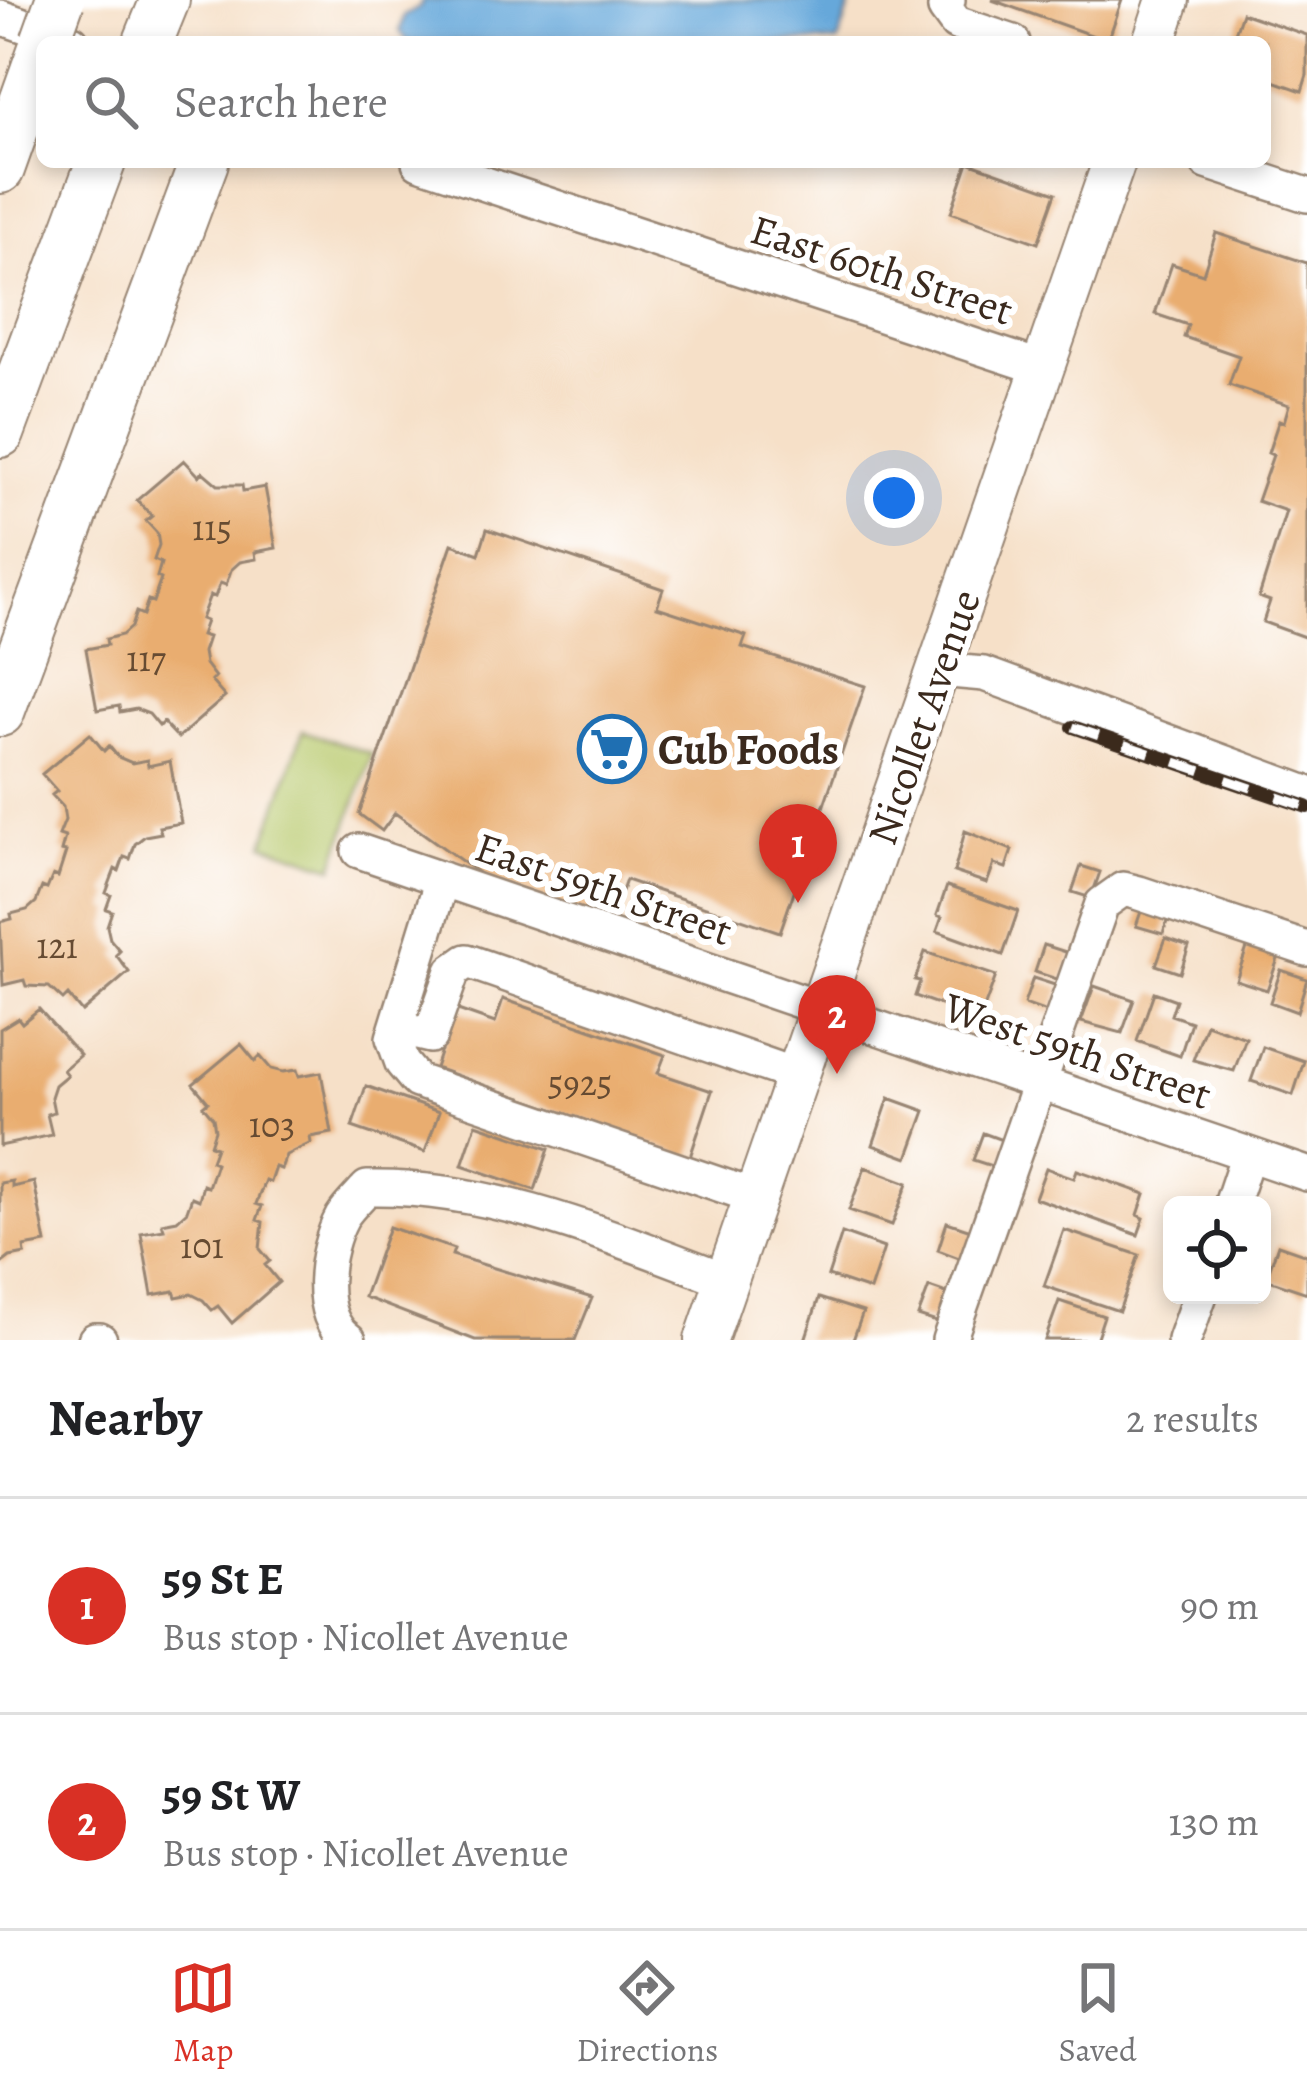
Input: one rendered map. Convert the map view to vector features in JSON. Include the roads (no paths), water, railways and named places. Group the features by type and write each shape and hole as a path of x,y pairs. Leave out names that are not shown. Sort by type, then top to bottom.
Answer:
{"highway":[{"path":"47,36 60,0"},
{"path":"150,36 165,0"},
{"path":"7,151 36,68"},
{"path":"0,433 98,168"},
{"path":"0,712 202,168"}],"main road":[{"path":"1156,36 1168,0"},
{"name":"Nicollet Avenue","path":"706,1340 1112,168"}],"street":[{"path":"0,17 55,36"},
{"path":"951,22 994,36"},
{"name":"East 60th Street","path":"437,168 1045,369"},
{"path":"1225,168 1307,195"},
{"path":"938,670 984,674 1307,793"},
{"name":"East 59th Street","path":"359,851 820,1010"},
{"path":"442,879 393,1038 401,1063 417,1081 756,1197"},
{"path":"949,1340 1102,904 1123,889 1307,949"},
{"path":"396,1028 430,1036 453,970 467,961 799,1076"},
{"name":"West 59th Street","path":"820,1010 1307,1174"},
{"path":"1234,1196 1248,1154"},
{"path":"349,1340 335,1330 324,1297 342,1218 367,1188 407,1187 576,1223 726,1280"},
{"path":"1184,1340 1197,1304"}],"water":[{"path":"423,0 852,0 840,36 404,36 400,31 404,16"}],"railway":[{"path":"1073,727 1307,807"}],"place":[{"name":"Cub Foods","path":"612,749"},
{"name":"59 St E","path":"798,903"},
{"name":"59 St W","path":"837,1074"}]}
